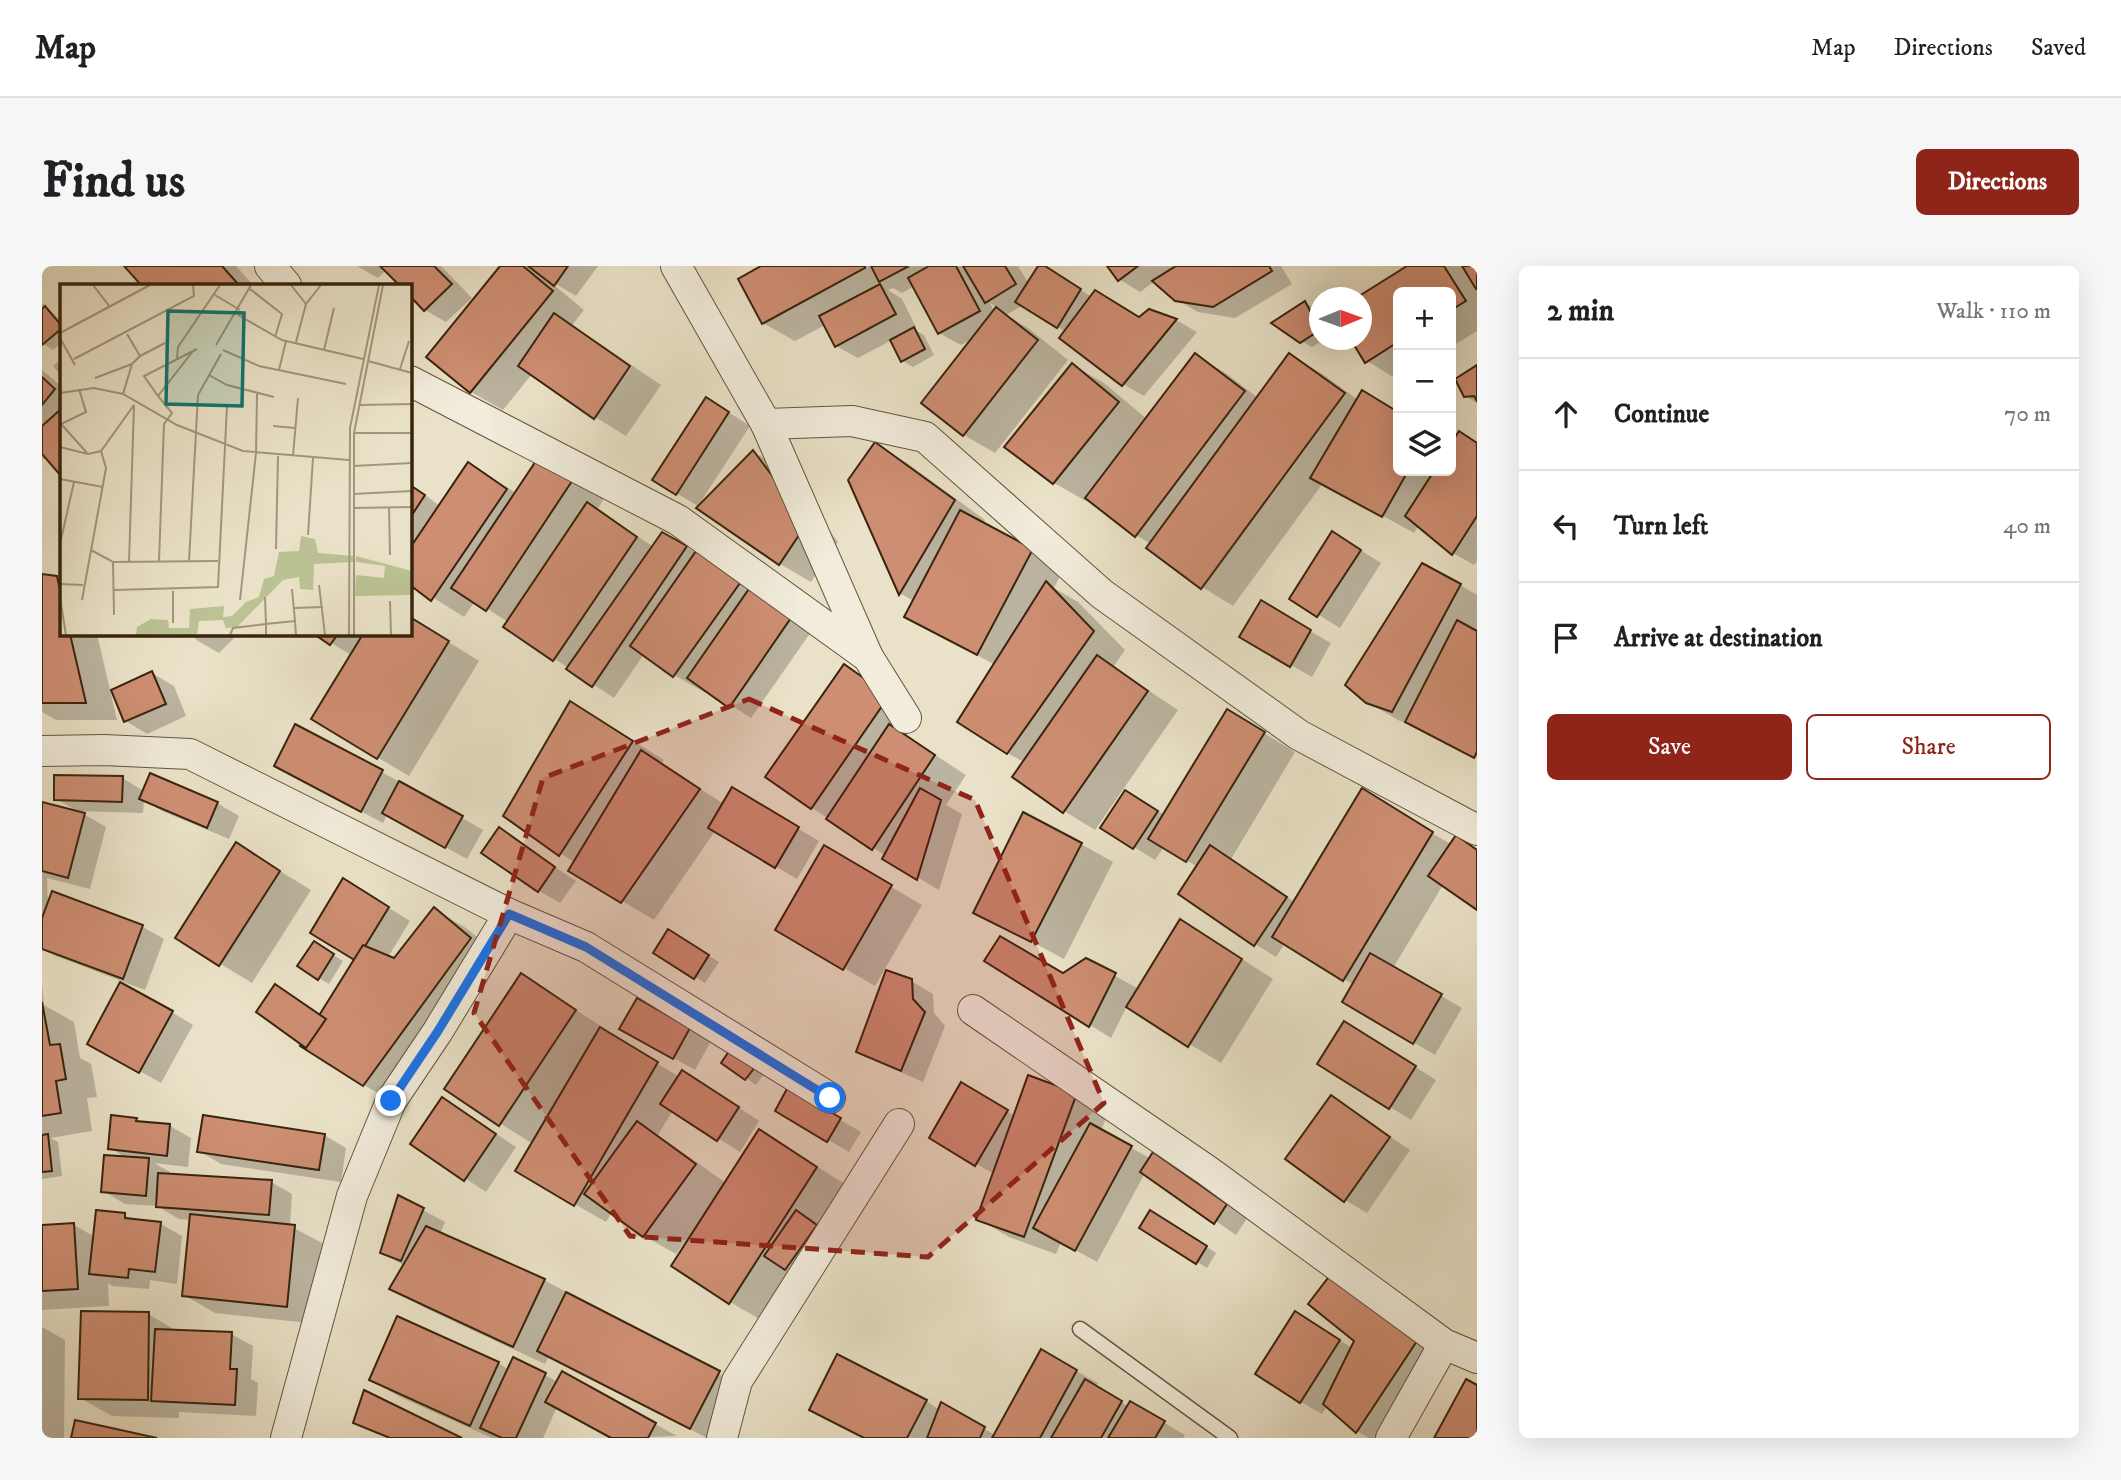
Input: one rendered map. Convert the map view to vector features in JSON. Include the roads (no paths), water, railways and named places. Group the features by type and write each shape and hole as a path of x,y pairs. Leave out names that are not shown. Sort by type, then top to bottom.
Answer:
{"street":[{"path":"270,266 285,284"},
{"path":"676,266 766,424 868,657 906,718"},
{"path":"411,382 678,520 868,657"},
{"path":"766,424 852,421 925,437 1102,594 1288,727 1477,830"},
{"path":"42,751 104,750 190,754 509,914 586,947 830,1098"},
{"path":"286,1438 352,1196 391,1101 438,1031 509,914"},
{"path":"973,1010 1208,1171 1444,1344 1477,1358"},
{"path":"722,1438 737,1381 899,1124"},
{"path":"1391,1438 1444,1344"}],"lane":[{"path":"1080,1329 1230,1438"}]}
